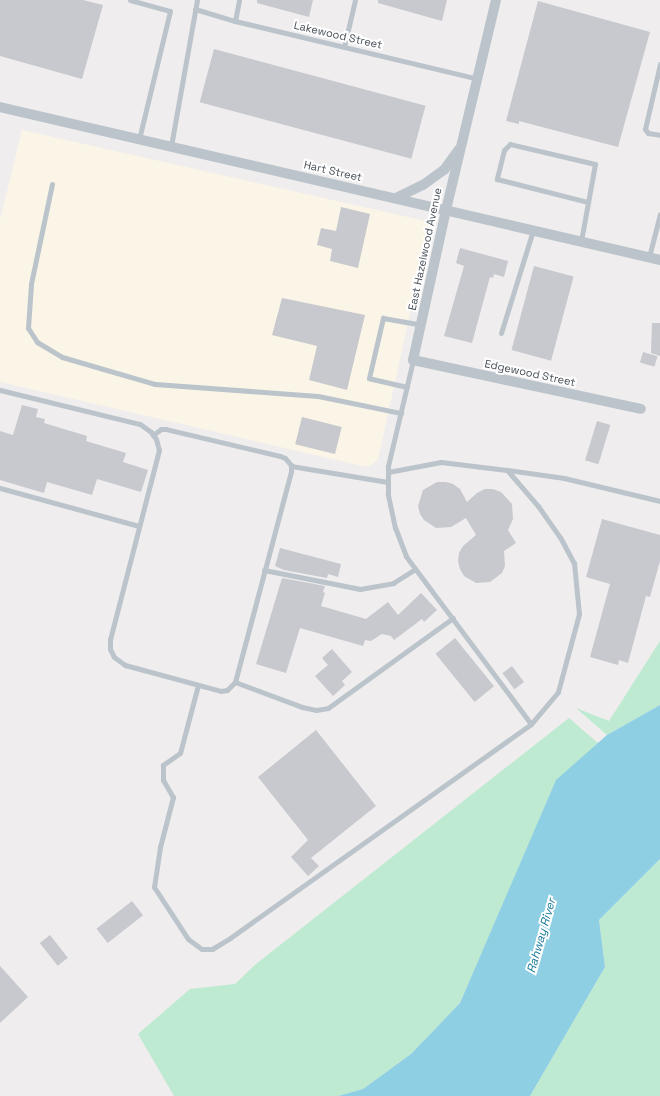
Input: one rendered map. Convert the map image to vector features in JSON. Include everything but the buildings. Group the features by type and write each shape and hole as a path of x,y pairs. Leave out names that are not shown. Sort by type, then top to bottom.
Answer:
{"street":[{"name":"East Hazelwood Avenue","path":"413,360 446,210 496,0"},
{"name":"Hart Street","path":"0,107 660,260"},
{"name":"East Hazelwood Avenue","path":"396,198 422,185 444,170 462,144"},
{"name":"Edgewood Street","path":"413,360 642,409"}],"lane":[{"path":"130,0 170,11 139,139"},
{"path":"171,146 197,0"},
{"path":"235,21 239,0"},
{"path":"344,47 355,0"},
{"name":"Lakewood Street","path":"195,9 235,21 478,79"},
{"path":"660,64 645,129 648,132 660,135"},
{"path":"581,241 595,164 510,144 504,150 497,179 588,202"},
{"path":"52,184 31,284 28,328 37,342 62,357 155,384 318,396 401,413"},
{"path":"649,257 660,214"},
{"path":"501,333 533,230"},
{"path":"407,387 370,378 383,318 421,325"},
{"path":"413,360 388,472 388,494 395,528 406,556 531,724"},
{"path":"0,390 140,424 153,435 159,444 159,450 110,639 111,653 125,665 221,691 227,690 235,682 291,466 289,461 280,456 166,429 161,429 153,435"},
{"path":"388,472 441,462 564,478 660,501"},
{"path":"291,466 388,482"},
{"path":"198,685 180,753 163,765 162,780 173,797 160,847 154,887 188,939 202,949 212,949 230,938 531,724 558,692 579,614 574,563 556,531 538,506 508,470"},
{"path":"0,488 139,526"},
{"path":"264,570 360,589 393,582 416,569"},
{"path":"235,682 302,707 316,710 328,708 452,618"}],"shaded area":[{"path":"22,130 430,222 378,460 369,467 358,465 0,382 0,220"}],"green space":[{"path":"660,641 660,705 607,735 576,708 609,721"},
{"path":"569,718 598,743 556,781 460,1003 411,1054 363,1089 338,1096 174,1096 138,1034 190,989 235,984 256,964"},
{"path":"660,859 660,1096 530,1096 605,967 599,920"}],"water":[{"name":"Rahway River","path":"660,705 660,859 599,920 605,967 530,1096 338,1096 363,1089 411,1054 460,1003 556,780 607,735"}]}
